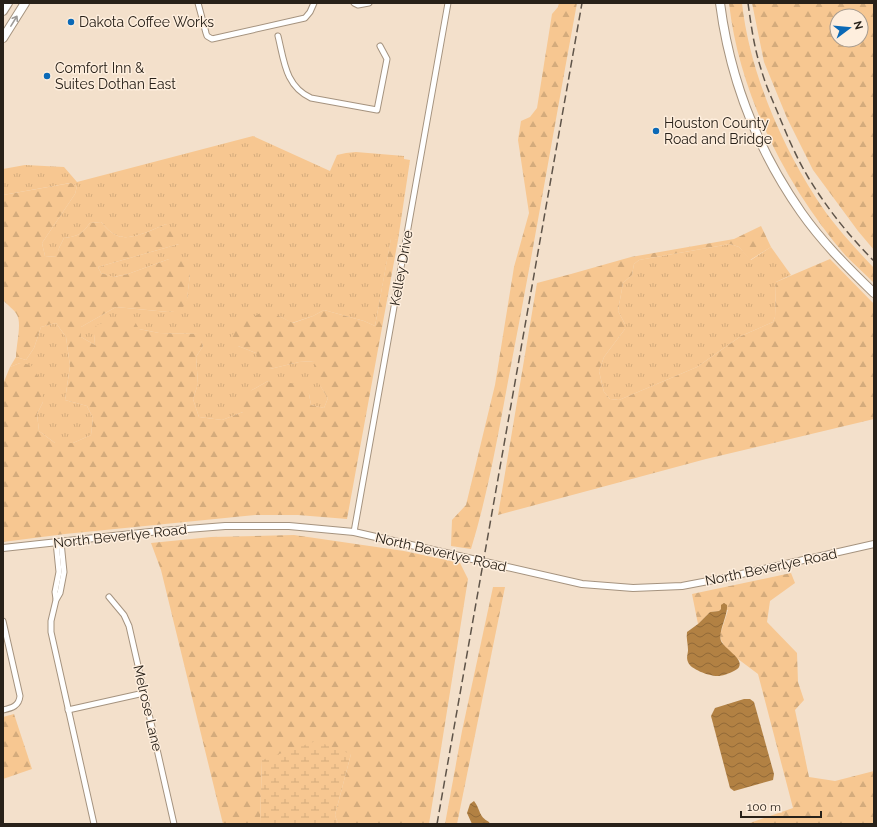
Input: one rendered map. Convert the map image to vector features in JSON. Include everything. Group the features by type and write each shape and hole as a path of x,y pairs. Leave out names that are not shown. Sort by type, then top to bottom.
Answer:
{"main road":[{"path":"3,11 8,3"},
{"path":"3,38 25,3"},
{"path":"720,3 728,51 736,82 750,120 769,161 806,219 843,262 874,293"}],"street":[{"path":"198,3 207,36 212,39 305,18 310,12 314,3"},
{"path":"354,3 358,6 368,3"},
{"name":"Kelley Drive","path":"354,532 448,3"},
{"path":"278,36 291,81 303,94 311,98 377,110 387,59 380,46"},
{"name":"North Beverlye Road","path":"3,548 150,532 243,526 289,526 354,532 562,580 598,586 666,588 698,583 874,544"},
{"path":"59,542 59,572 55,592 56,600 51,621 51,632 94,824"},
{"name":"Melrose Lane","path":"109,597 122,612 128,622 174,824"},
{"path":"3,622 19,694 19,702 14,707 3,710"},
{"path":"68,710 144,693"}],"green space":[{"path":"559,3 577,3 494,455 484,502 471,549 451,546 452,520 466,505 495,385 514,267 529,213 518,140 521,121 530,117 537,108 552,14 558,7"},
{"path":"729,3 742,3 751,53 759,79 768,104 790,153 816,198 829,216 874,268 874,283 846,256 824,229 804,201 769,138 743,71 734,37"},
{"path":"752,3 874,3 874,250 858,231 813,170 787,118 764,62"},
{"path":"253,136 330,171 337,155 346,153 356,152 404,156 404,159 410,160 398,240 391,239 375,326 364,321 324,310 313,316 292,323 279,316 238,346 256,353 270,369 299,362 315,361 321,387 328,398 324,408 311,405 309,394 268,381 252,390 243,412 222,420 199,417 193,399 198,384 196,357 203,346 198,334 159,333 139,329 94,334 95,345 81,337 81,327 116,307 168,312 181,310 187,299 190,274 169,259 128,274 113,277 101,273 98,267 179,244 166,224 136,236 123,237 113,233 101,222 90,223 79,234 64,238 59,248 57,257 45,256 42,243 75,194 77,186 70,183 3,195 3,169 25,165 64,167 77,182"},
{"path":"71,183 77,186 75,194 42,243 45,256 56,257 64,238 79,234 90,223 101,222 113,233 123,237 136,236 166,224 180,235 179,244 98,267 101,273 114,277 128,274 169,259 186,260 190,274 187,300 181,311 168,312 116,307 81,327 81,337 95,345 94,334 96,325 117,319 133,318 139,329 159,333 199,334 203,346 196,357 198,384 193,399 199,417 222,420 243,412 240,400 252,390 268,381 301,384 309,394 311,405 324,408 328,398 316,376 315,361 299,362 270,369 260,366 256,353 238,346 231,337 239,325 264,311 293,323 313,316 324,310 364,321 375,326 391,238 398,240 347,519 298,515 255,515 65,534 3,542 3,384 10,367 20,363 31,365 41,381 43,402 37,414 39,431 55,443 73,443 91,435 93,418 87,406 65,400 70,366 66,337 56,323 41,327 34,348 26,360 16,357 19,323 17,315 3,300 3,195"},
{"path":"761,226 771,247 750,260 739,247 730,244 639,260 634,264 632,275 623,283 618,311 625,324 625,329 604,357 599,371 604,392 610,399 619,400 697,367 741,336 773,322 775,317 776,282 830,259 874,304 874,419 706,459 498,515 537,283 631,257 734,239"},
{"path":"730,244 739,247 751,260 771,247 791,275 776,282 775,317 773,322 741,336 697,367 619,400 610,399 604,392 599,371 604,357 625,329 625,324 618,311 623,283 632,275 634,264 639,260"},
{"path":"56,323 66,337 70,366 65,400 87,406 93,418 91,435 73,443 55,443 39,431 37,414 43,402 20,363 10,367 16,357 26,360 34,348 41,327"},
{"path":"294,535 404,551 460,563 468,579 429,824 338,824 335,815 351,754 262,760 260,824 223,824 161,570 151,543 211,537"},
{"path":"791,573 795,583 770,601 767,622 797,653 798,682 804,700 795,710 809,777 835,781 874,771 874,824 747,824 793,808 758,674 738,659 725,647 721,640 720,635 728,610 721,609 719,611 710,612 698,624 692,594"},
{"path":"493,587 505,587 457,824 445,824 462,731"},
{"path":"14,714 32,769 3,779 3,717"},
{"path":"316,741 351,754 335,815 338,824 260,824 262,760"}],"water":[{"path":"724,603 727,605 727,609 720,637 721,641 736,657 740,664 738,669 732,672 722,676 714,676 700,672 689,665 687,659 687,632 710,612 719,611 721,609 721,605"},
{"path":"744,699 750,699 754,702 774,774 773,780 734,791 730,788 711,716 715,708"},
{"path":"474,801 481,815 490,824 472,824 467,813 470,804"}],"railway":[{"path":"437,824 582,3"},
{"path":"748,3 755,44 766,85 795,153 808,177 830,210 856,242 874,261"}],"place":[{"name":"Dakota Coffee Works","path":"71,22"},
{"name":"Comfort Inn & Suites Dothan East","path":"47,76"},
{"name":"Houston County Road and Bridge","path":"656,131"}]}
